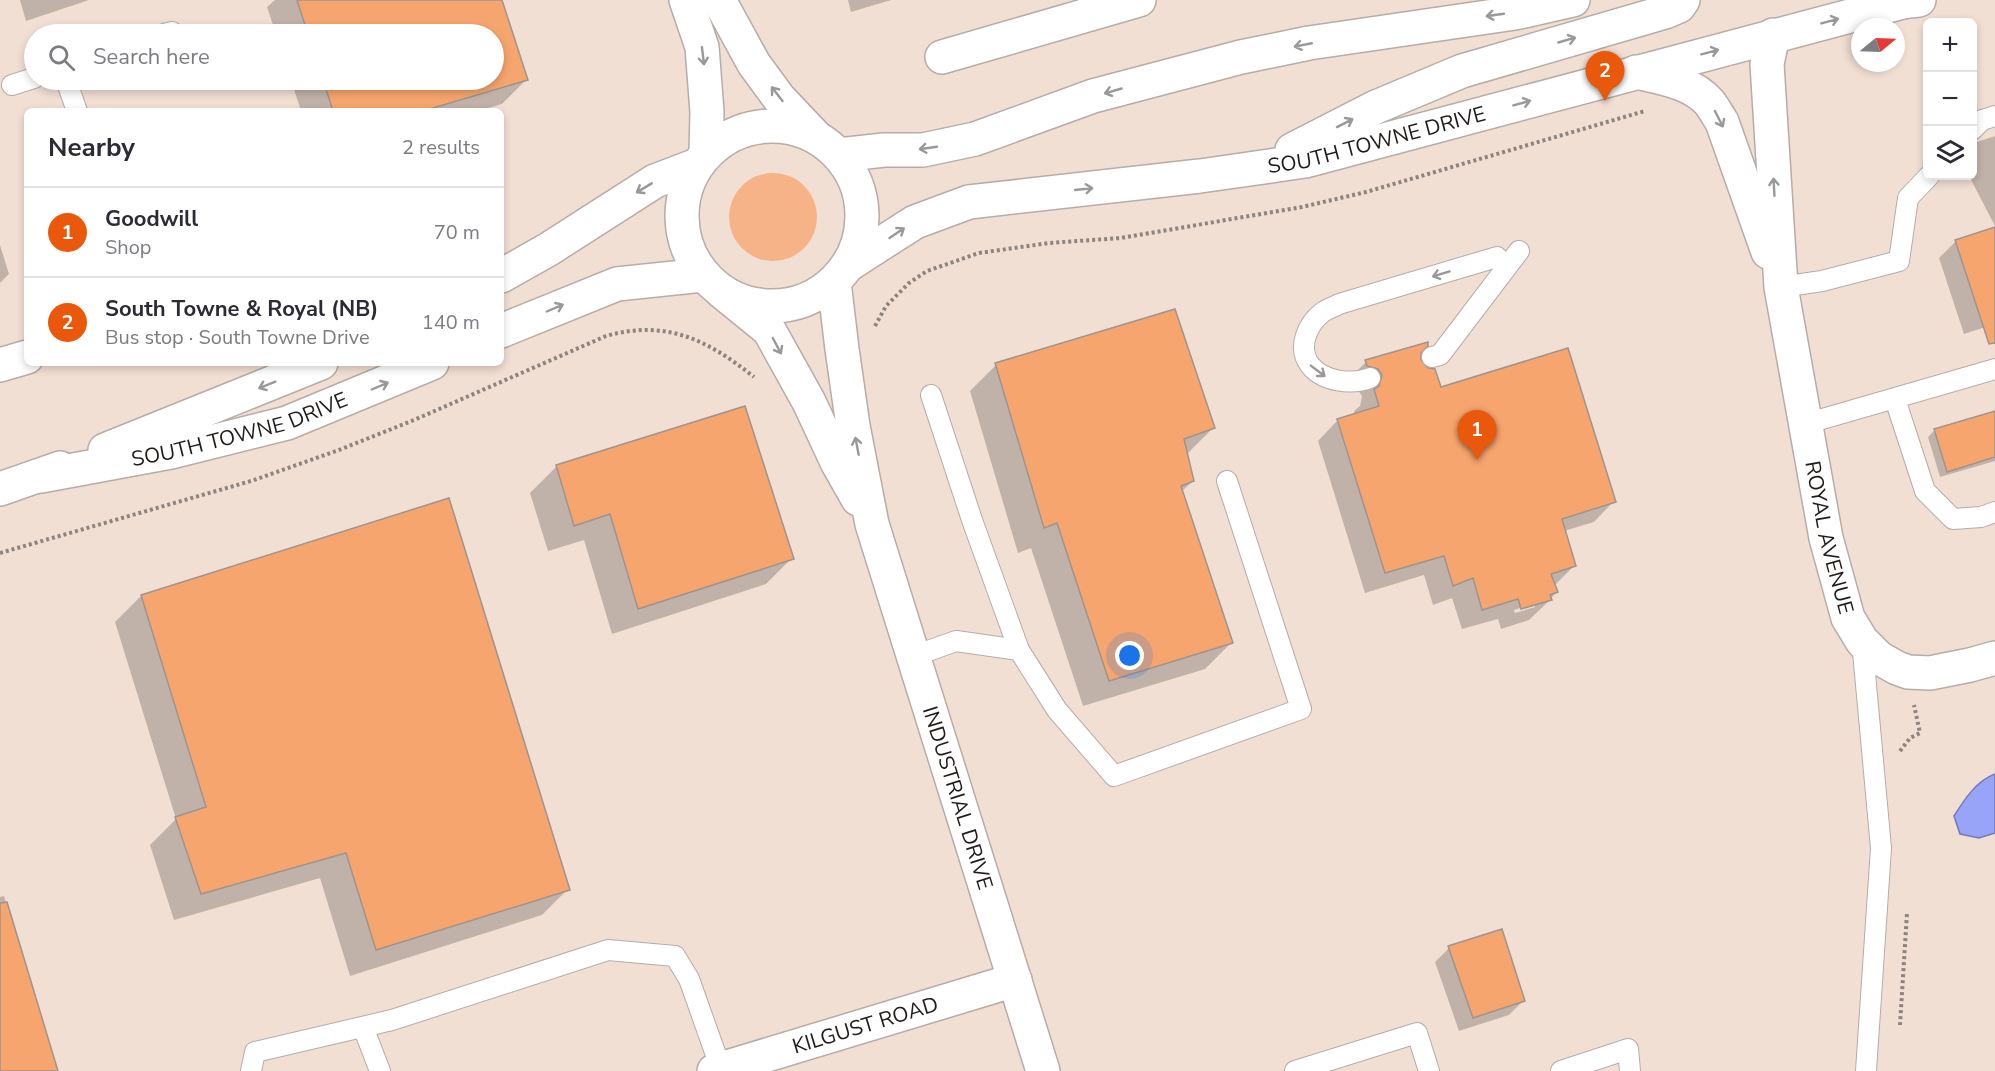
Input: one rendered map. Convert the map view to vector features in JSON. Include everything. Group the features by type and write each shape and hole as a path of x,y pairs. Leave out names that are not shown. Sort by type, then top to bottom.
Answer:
{"street":[{"path":"686,0 702,47 707,112 702,159"},
{"path":"719,0 754,64 779,98 828,146 855,180 862,208 860,238 841,273 814,296 791,305 767,307 743,302 712,283 689,252 681,226 682,200 691,174 702,159 726,137 747,128 771,125 794,128 828,146 923,150 975,140 1093,96 1241,57 1309,43 1515,13 1573,0"},
{"path":"942,57 1139,0"},
{"path":"1255,168 1376,107 1462,70 1665,12 1678,6 1683,0"},
{"name":"SOUTH TOWNE DRIVE","path":"841,273 915,222 969,202 1305,161 1910,1"},
{"name":"ROYAL AVENUE","path":"1773,36 1767,64 1780,287 1826,538 1848,618 1862,641 1879,658 1908,672 1930,673 1995,658"},
{"name":"ROYAL AVENUE","path":"1636,72 1683,85 1701,94 1711,104 1722,122 1780,287"},
{"path":"504,274 549,249 655,181 702,159"},
{"name":"INDUSTRIAL DRIVE","path":"841,273 845,373 872,524 1043,1071"},
{"path":"504,330 617,284 712,283"},
{"name":"INDUSTRIAL DRIVE","path":"712,283 769,330 809,402 837,462 872,524"},
{"path":"0,365 24,358"},
{"name":"SOUTH TOWNE DRIVE","path":"0,489 41,476 314,366"},
{"name":"SOUTH TOWNE DRIVE","path":"41,476 171,452 287,423 425,366"},
{"name":"KILGUST ROAD","path":"718,1070 1015,980"}],"lane":[{"path":"12,85 24,81"},
{"path":"70,90 76,108"},
{"path":"1976,126 1982,120 1995,116"},
{"path":"1780,287 1822,281 1899,261 1908,198 1925,180"},
{"path":"1432,357 1440,355 1519,250"},
{"path":"1370,378 1341,381 1327,377 1310,366 1305,353 1306,332 1323,312 1339,304 1497,257"},
{"path":"1804,424 1995,369"},
{"path":"931,395 972,520 1019,650 1058,710 1114,776 1301,709 1227,481"},
{"path":"1895,399 1925,491 1953,519 1981,517 1995,512"},
{"path":"914,656 956,641 1019,650"},
{"path":"1862,641 1881,848 1866,1071"},
{"path":"251,1071 255,1052 392,1020 608,950 675,956 689,979 718,1070"},
{"path":"363,1027 380,1071"},
{"path":"1295,1071 1417,1034 1429,1071"},
{"path":"1561,1071 1628,1049 1630,1071"}],"path":[{"path":"0,553 251,481 317,458 414,420 606,336 626,330 656,329 708,344 761,383"}],"shaded area":[{"path":"0,0 1995,0 1995,1071 0,1071"},
{"path":"773,173 790,176 804,186 814,200 817,217 814,234 804,248 790,258 773,261 756,258 742,248 732,234 729,217 732,200 742,186 756,176"}],"water":[{"path":"1995,774 1995,833 1979,838 1960,834 1954,816 1976,786"}],"building":[{"path":"297,0 502,0 528,80 504,87 504,24 305,24"},
{"path":"326,90 494,90 433,108 332,108"},
{"path":"1995,227 1995,343 1989,344 1955,240"},
{"path":"1175,309 1215,428 1184,439 1194,481 1181,486 1233,643 1109,681 1057,523 1044,528 995,363"},
{"path":"1428,342 1428,346 1421,353 1421,360 1428,368 1435,369 1441,387 1568,348 1616,502 1562,519 1576,566 1551,574 1558,592 1550,595 1552,600 1521,609 1518,599 1482,610 1473,578 1453,586 1444,556 1385,573 1337,419 1379,406 1374,389 1379,386 1382,375 1378,369 1367,366 1365,360"},
{"path":"745,406 794,559 638,609 610,514 574,526 556,465"},
{"path":"1995,411 1995,457 1947,472 1934,429"},
{"path":"449,498 570,890 376,950 346,853 201,894 175,817 206,807 141,595"},
{"path":"7,902 58,1071 0,1071 0,903"},
{"path":"1502,929 1525,1001 1473,1018 1448,946"}],"place":[{"name":"South Towne & Royal (NB)","path":"1605,101"},
{"name":"Goodwill","path":"1477,460"}]}
